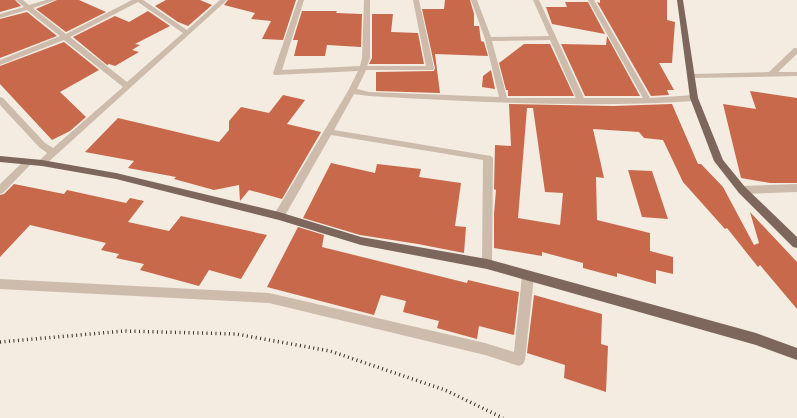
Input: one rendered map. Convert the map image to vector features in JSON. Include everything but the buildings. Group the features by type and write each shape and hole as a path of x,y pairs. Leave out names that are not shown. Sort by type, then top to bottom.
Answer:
{"main road":[{"path":"680,0 694,98 719,161 742,190 797,244"},
{"path":"0,159 42,163 116,176 279,216 361,241 486,264 756,339 797,354"}],"street":[{"path":"19,0 30,7 128,87"},
{"path":"0,16 52,0"},
{"path":"0,63 65,37 138,0 187,33"},
{"path":"42,163 224,0"},
{"path":"301,0 277,73 363,68 430,68 416,0"},
{"path":"279,216 352,91 363,68 366,58 367,0"},
{"path":"474,0 488,39 504,100"},
{"path":"536,0 580,99"},
{"path":"591,0 648,101"},
{"path":"488,39 553,38"},
{"path":"772,74 797,50"},
{"path":"692,76 797,74"},
{"path":"352,91 369,94 504,100 580,99 648,101 694,98"},
{"path":"0,100 42,145 53,153"},
{"path":"328,132 488,158 486,264"},
{"path":"0,190 28,162"},
{"path":"742,190 797,188"},
{"path":"0,284 269,298 485,349 519,360 528,276"}],"railway":[{"path":"0,342 124,331 236,334 330,351 445,390 503,418"}]}
